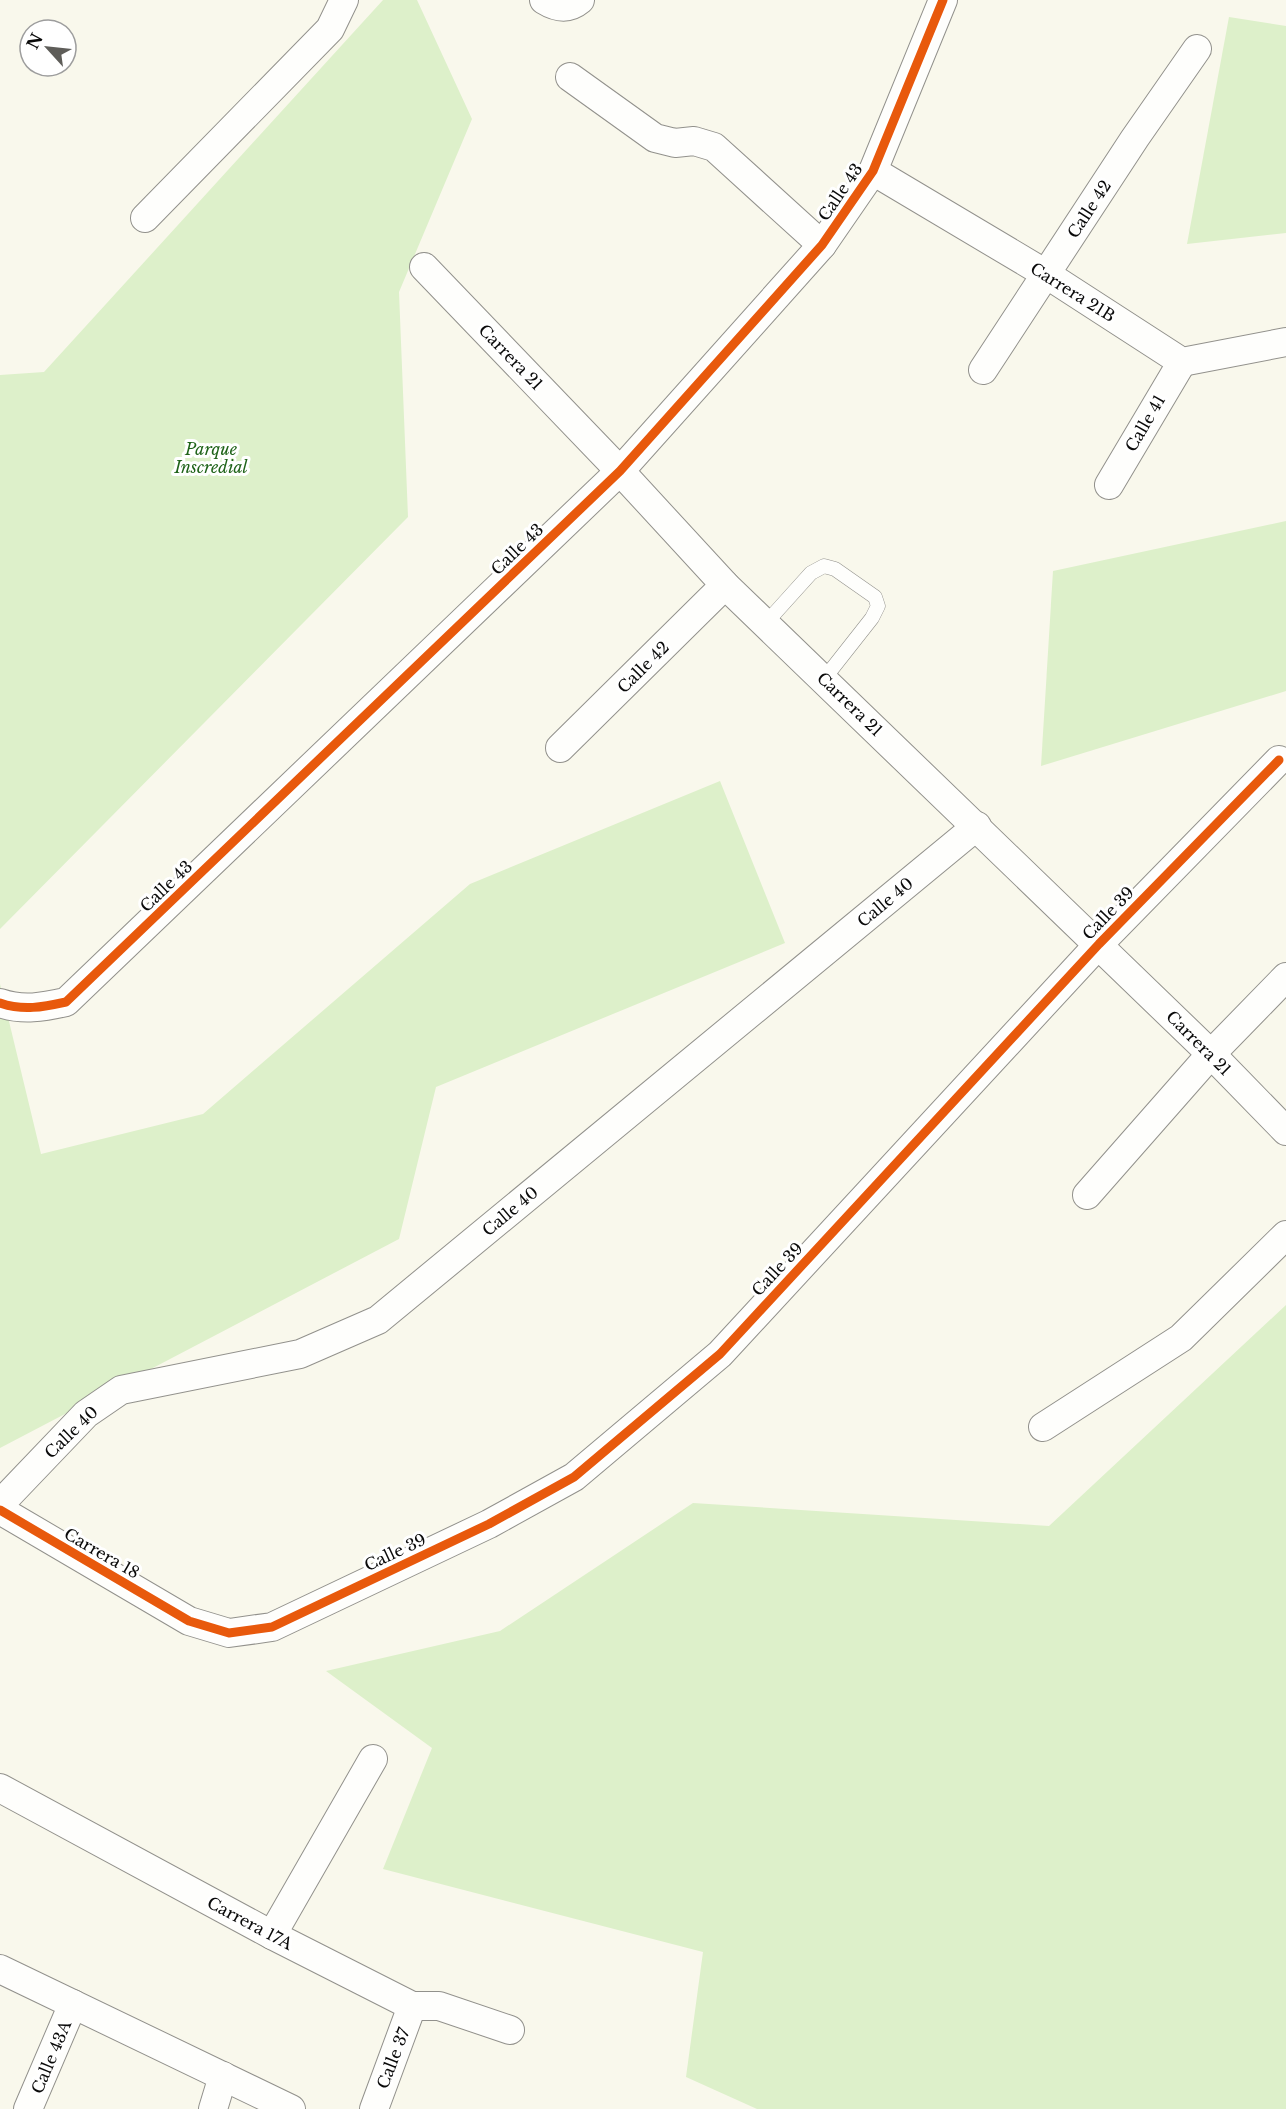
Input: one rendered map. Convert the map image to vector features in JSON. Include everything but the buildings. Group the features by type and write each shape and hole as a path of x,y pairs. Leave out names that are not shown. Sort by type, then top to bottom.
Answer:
{"street":[{"path":"145,218 330,29 344,0"},
{"path":"544,0 556,7 573,5 580,0"},
{"name":"Calle 43","path":"0,1003 35,1008 66,1002 620,471 822,245 873,171 943,0"},
{"name":"Calle 42","path":"983,370 1135,138 1197,49"},
{"path":"570,77 656,138 675,143 694,141 714,147 822,245"},
{"name":"Carrera 21B","path":"873,171 1046,274 1182,362"},
{"name":"Carrera 21","path":"424,267 620,471 725,585 1099,944 1286,1131"},
{"path":"1182,362 1286,342"},
{"name":"Calle 41","path":"1109,485 1182,362"},
{"name":"Calle 42","path":"560,748 725,585"},
{"name":"Calle 39","path":"189,1621 229,1633 272,1627 489,1524 574,1477 720,1354 1099,944 1279,760"},
{"name":"Calle 40","path":"0,1504 86,1414 121,1390 300,1354 378,1320 977,826"},
{"path":"1087,1196 1211,1054 1286,977"},
{"path":"1042,1426 1181,1338 1286,1235"},
{"name":"Carrera 18","path":"0,1510 189,1621"},
{"path":"272,1935 373,1759"},
{"name":"Carrera 17A","path":"0,1788 272,1935 412,2006 439,2006 510,2030"},
{"path":"0,1968 291,2109"},
{"name":"Calle 43A","path":"28,2109 73,2004"},
{"name":"Calle 37","path":"374,2109 412,2006"},
{"path":"213,2109 224,2076"}],"lane":[{"path":"765,624 811,573 824,566 835,569 875,597 878,606 872,618 824,679"}],"green space":[{"name":"Parque Inscredial","path":"383,0 417,0 472,119 399,292 408,517 0,929 0,375 44,372"},
{"path":"1229,17 1286,26 1286,233 1187,244"},
{"path":"1286,521 1286,691 1041,766 1053,571"},
{"path":"720,781 785,943 436,1087 399,1239 0,1448 0,984 41,1154 203,1114 470,884"},
{"path":"1286,1305 1286,2109 757,2109 686,2077 703,1952 383,1869 432,1748 326,1671 500,1631 693,1503 1049,1526"}],"cycle path":[{"path":"0,1003 25,1008 66,1002 620,471 822,245 873,171 943,0"},
{"path":"0,1510 189,1621 229,1633 272,1627 489,1524 574,1477 720,1354 1099,944 1279,760"}]}
